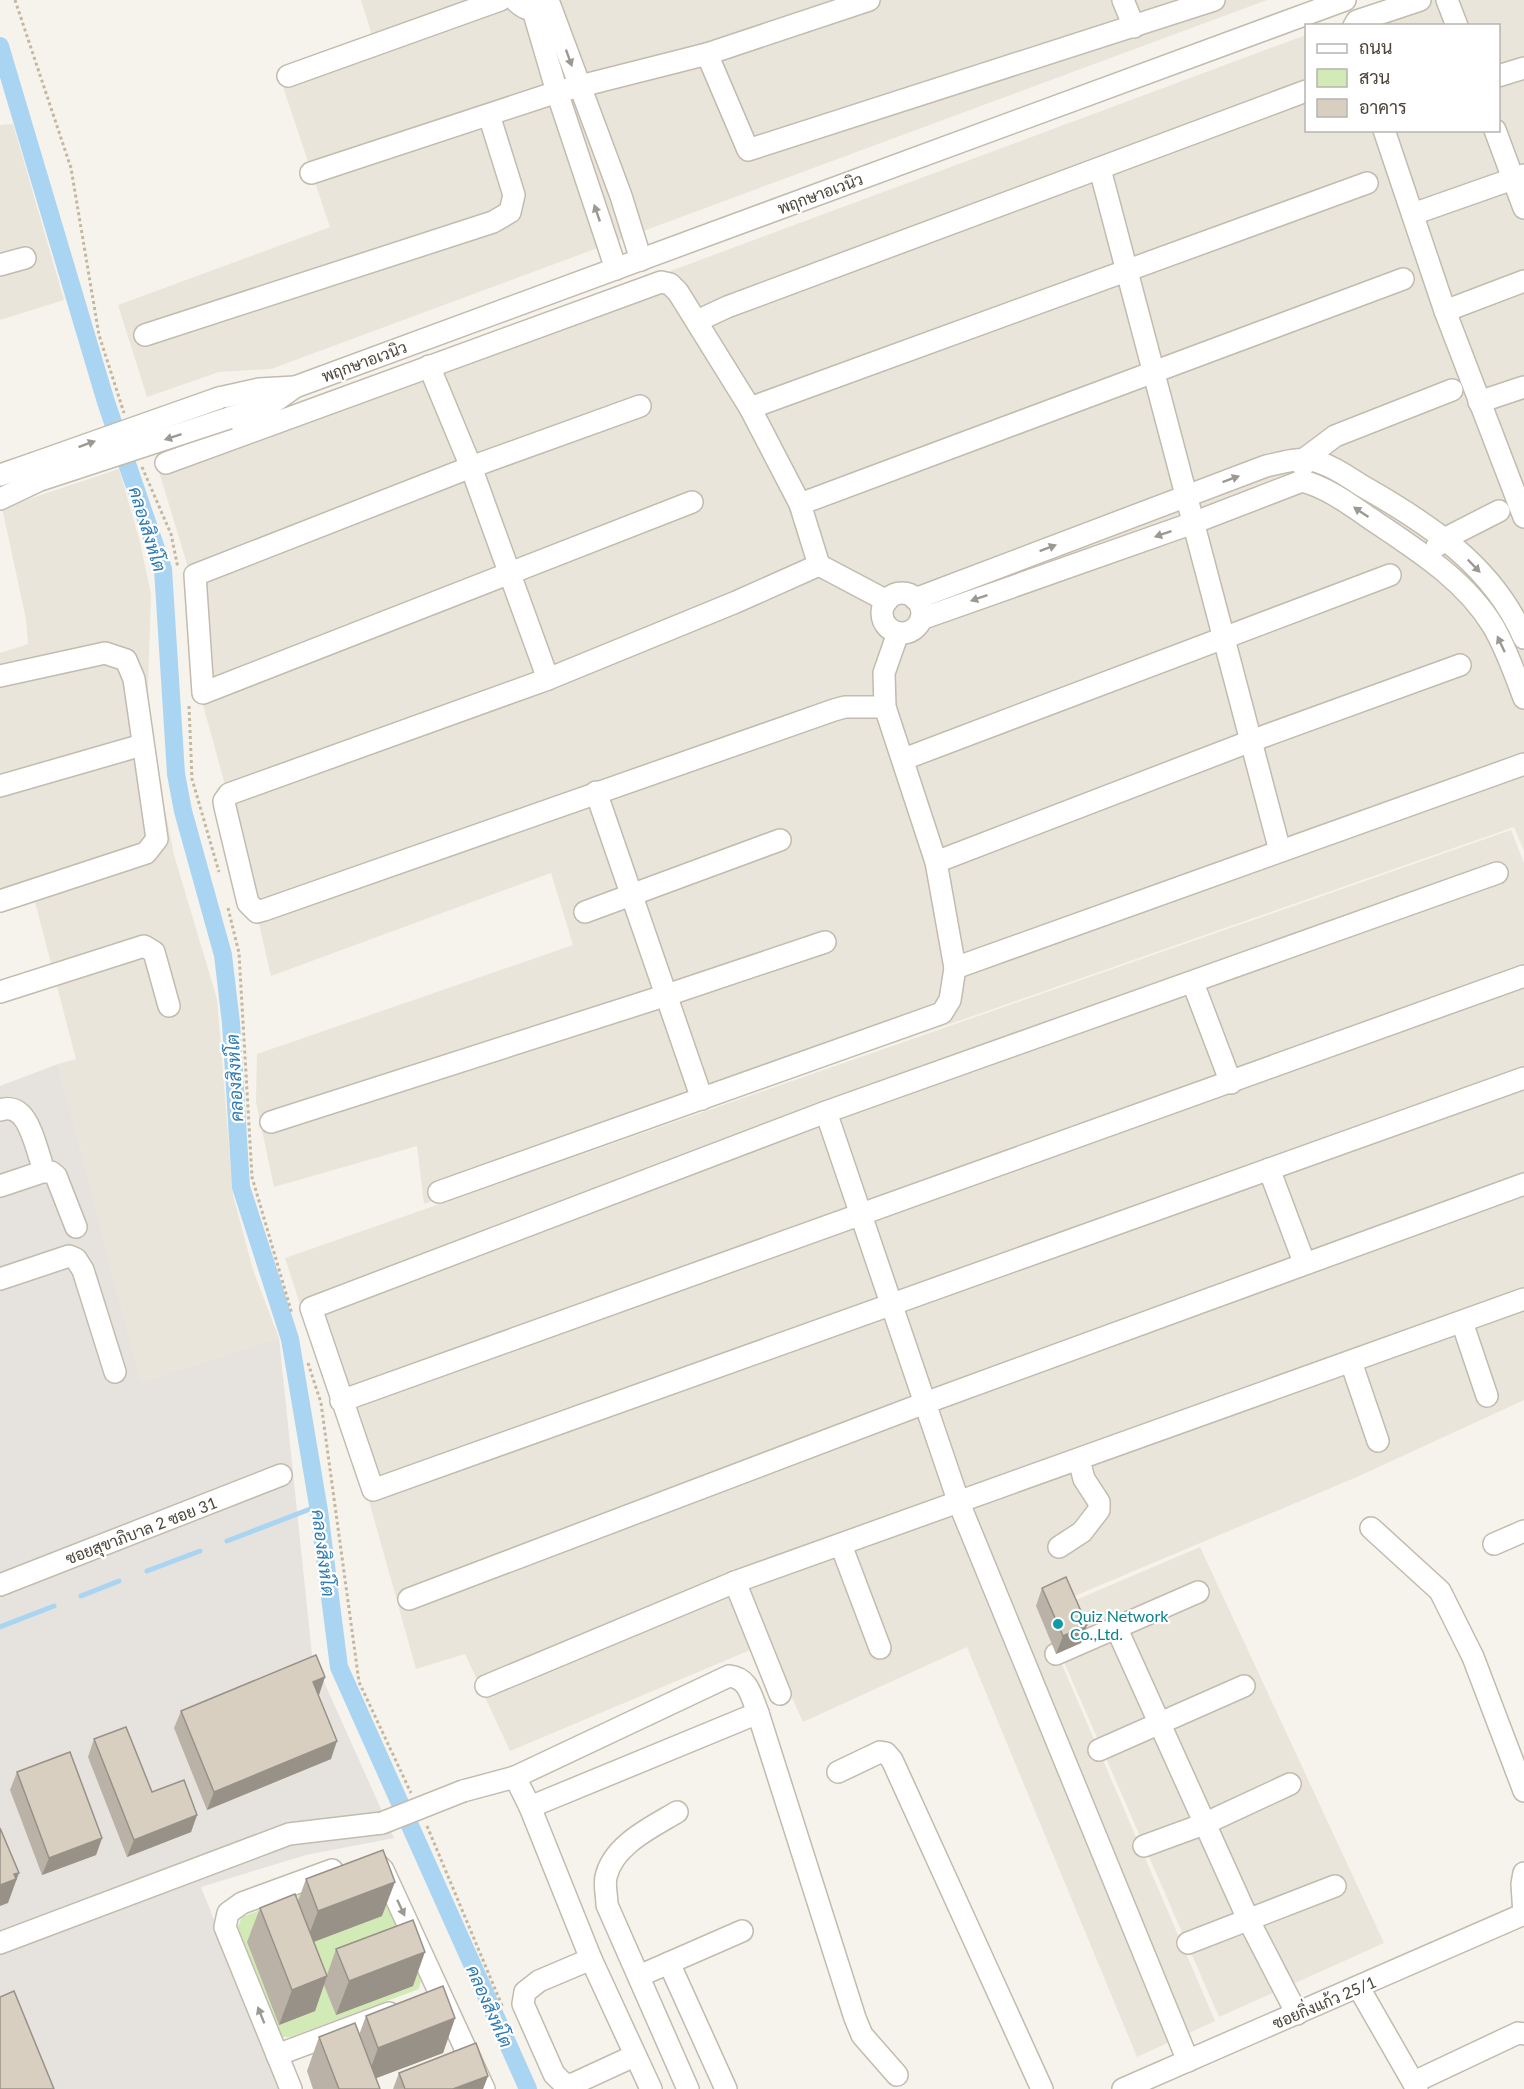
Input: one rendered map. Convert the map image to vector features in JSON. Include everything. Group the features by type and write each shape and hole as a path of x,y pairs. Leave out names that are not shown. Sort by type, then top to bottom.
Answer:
{"street":[{"path":"288,76 500,0"},
{"path":"311,173 556,92 707,54 869,0"},
{"path":"1123,0 1134,27"},
{"path":"707,54 748,150 1214,0"},
{"name":"พฤกษาอเวนิว","path":"0,475 36,472 271,404 295,387 1346,0"},
{"path":"1355,24 1357,21 1420,0"},
{"path":"1448,0 1456,24"},
{"path":"537,3 579,85 621,196 641,260"},
{"path":"537,3 556,92 616,268"},
{"path":"1500,75 1524,68"},
{"path":"697,321 727,307 1305,92"},
{"path":"145,335 493,222 510,212 514,195 489,115"},
{"path":"1385,132 1445,311 1479,402 1518,483 1524,517"},
{"path":"1496,132 1519,177 1524,208"},
{"path":"1100,169 1280,851"},
{"path":"1413,214 1519,177"},
{"path":"750,408 1366,183"},
{"path":"0,265 25,258"},
{"path":"800,504 1403,279"},
{"path":"1445,311 1524,281"},
{"path":"166,463 661,282 670,284 678,292 750,408 800,504 819,565 886,602"},
{"path":"429,366 471,466 548,679"},
{"name":"พฤกษาอเวนิว","path":"0,499 36,472 219,398 259,389 295,387"},
{"path":"1479,402 1524,387"},
{"path":"1303,460 1335,436 1452,390"},
{"path":"640,406 471,466 195,575 203,693 692,502"},
{"path":"1302,481 1303,460"},
{"path":"918,609 1186,495 1266,466 1303,460 1325,465 1416,517 1446,538 1478,569 1517,623 1524,638"},
{"path":"918,609 1193,523 1302,481 1312,483 1353,507 1426,556 1475,601 1493,626 1524,698"},
{"path":"1426,556 1446,538 1499,511"},
{"path":"819,565 736,602 548,679 229,794 225,807 248,903 257,912 264,910 834,710 885,707"},
{"path":"904,759 1223,636 1390,575"},
{"path":"886,602 902,593 918,609"},
{"path":"886,602 883,619 886,626 898,633 912,630 918,609"},
{"path":"439,1192 942,1013 950,1000 956,968 936,862 885,707 884,673 898,633"},
{"path":"0,676 105,653 126,660 134,679 157,839 146,853 0,901"},
{"path":"936,862 1251,741 1460,665"},
{"path":"0,786 142,745"},
{"path":"956,968 1524,764"},
{"path":"596,792 702,1099"},
{"path":"585,912 780,840"},
{"path":"1497,873 826,1112 311,1308 341,1401 374,1490 1524,1078"},
{"path":"271,1122 825,942"},
{"path":"0,992 144,945 154,952 169,1006"},
{"path":"341,1401 1524,976"},
{"path":"1193,983 1231,1083"},
{"path":"0,1110 8,1107 19,1111 25,1118 41,1161"},
{"path":"826,1112 959,1503 1188,2061"},
{"path":"1269,1169 1304,1262"},
{"path":"0,1186 42,1172 51,1172 56,1176 76,1227"},
{"path":"409,1599 925,1403 1304,1262 1524,1184"},
{"path":"0,1279 69,1256 76,1259 83,1270 115,1372"},
{"path":"486,1686 735,1582 1524,1299"},
{"path":"1462,1322 1487,1396"},
{"path":"1351,1362 1378,1441"},
{"path":"1059,1547 1082,1532 1099,1510 1099,1502 1084,1479 1079,1460"},
{"name":"ซอยสุขาภิบาล 2 ซอย 31","path":"0,1585 281,1475"},
{"path":"1371,1527 1440,1591 1473,1657 1524,1791"},
{"path":"1494,1544 1524,1531"},
{"path":"841,1545 880,1648"},
{"path":"735,1582 780,1694"},
{"path":"1056,1654 1198,1592"},
{"path":"1116,1627 1248,1919 1297,2014"},
{"path":"0,1943 289,1833 382,1823 463,1791 515,1778 729,1676 739,1677 746,1683 758,1713 855,2018 862,2035 897,2075"},
{"path":"1099,1750 1244,1686"},
{"path":"530,1807 758,1713"},
{"path":"838,1772 880,1752 886,1753 892,1760 1042,2089"},
{"path":"515,1778 530,1807 591,1959 651,2089"},
{"path":"1144,1846 1204,1824 1290,1784"},
{"path":"677,1812 643,1832 624,1848 612,1862 605,1878 607,1905 688,2089"},
{"path":"291,2089 225,1927 228,1913 242,1903 354,1863 375,1862 383,1870 484,2089"},
{"path":"1524,1873 1522,1884 1524,1914"},
{"path":"1188,1943 1335,1886"},
{"name":"ซอยกิ่งแก้ว 25/1","path":"1133,2087 1524,1914"},
{"path":"639,1976 742,1930"},
{"path":"591,1959 539,1980 525,1992 523,2004 554,2074 563,2083 571,2085 634,2056"},
{"path":"669,1963 726,2089"},
{"path":"1359,1988 1415,2086 1518,2033 1524,2034"},
{"path":"277,2055 440,1994"}],"path":[{"path":"15,0 71,168 99,335 126,418"},
{"path":"140,462 171,534 179,577"},
{"path":"189,697 192,779 222,882"},
{"path":"227,903 239,953 252,1177 295,1324"},
{"path":"306,1358 321,1403 359,1682 413,1797"},
{"path":"423,1818 507,2016"}],"shaded area":[{"path":"361,0 1267,0 271,369 219,372 147,397 118,305 330,227 278,72 373,39"},
{"path":"1399,0 1524,0 1524,514 1386,132 1500,132 1500,24 1353,24"},
{"path":"1305,35 1305,132 1382,132 1524,521 1524,851 1514,827 979,1014 424,1204 417,1146 274,1187 256,1102 257,1054 573,945 551,873 271,976 239,836 200,694 187,564 156,462"},
{"path":"13,124 64,300 0,320 0,125"},
{"path":"119,469 140,542 151,594 147,719 174,855 217,999 233,1195 253,1270 279,1338 141,1382 58,1064 76,1059 35,902 0,912 0,653 28,644 26,619 2,508"},
{"path":"1511,830 1524,863 1524,1400 1357,1477 1039,1611 1215,2021 1137,2057 967,1647 803,1722 767,1643 510,1751 465,1654 416,1669 364,1483 322,1372 285,1258"},
{"path":"58,1064 141,1382 279,1338 312,1655 394,1838 306,1855 201,1887 282,2089 0,2089 0,1086"},
{"path":"1200,1547 1384,1943 1219,2017 1043,1614"}],"green space":[{"path":"366,1870 375,1877 422,1975 419,1989 290,2037 280,2037 236,1931 242,1917"}],"building":[{"path":"1066,1577 1087,1625 1063,1636 1042,1588"},
{"path":"316,1655 325,1677 313,1682 337,1741 214,1792 181,1711"},
{"path":"126,1727 152,1792 184,1780 197,1815 134,1840 94,1739"},
{"path":"70,1752 102,1838 49,1858 17,1772"},
{"path":"0,1828 19,1873 14,1874 16,1879 0,1885"},
{"path":"383,1850 395,1882 318,1911 306,1879"},
{"path":"295,1894 327,1976 292,1990 260,1908"},
{"path":"413,1920 425,1952 349,1981 336,1949"},
{"path":"443,1986 455,2018 378,2048 366,2016"},
{"path":"14,1991 54,2089 0,2089 0,1997"},
{"path":"355,2023 380,2089 339,2089 319,2037"},
{"path":"476,2043 488,2076 453,2089 405,2089 399,2073"}],"waterway":[{"name":"คลองสิงห์โต","path":"0,46 106,402 163,569 176,774 183,811 223,955 231,1023 241,1187 290,1339 319,1511 339,1667 528,2089"},
{"path":"227,1541 318,1506"},
{"path":"147,1571 200,1551"},
{"path":"81,1596 119,1581"},
{"path":"0,1627 54,1606"}],"place":[{"name":"Quiz Network Co.,Ltd.","path":"1058,1624"}]}
